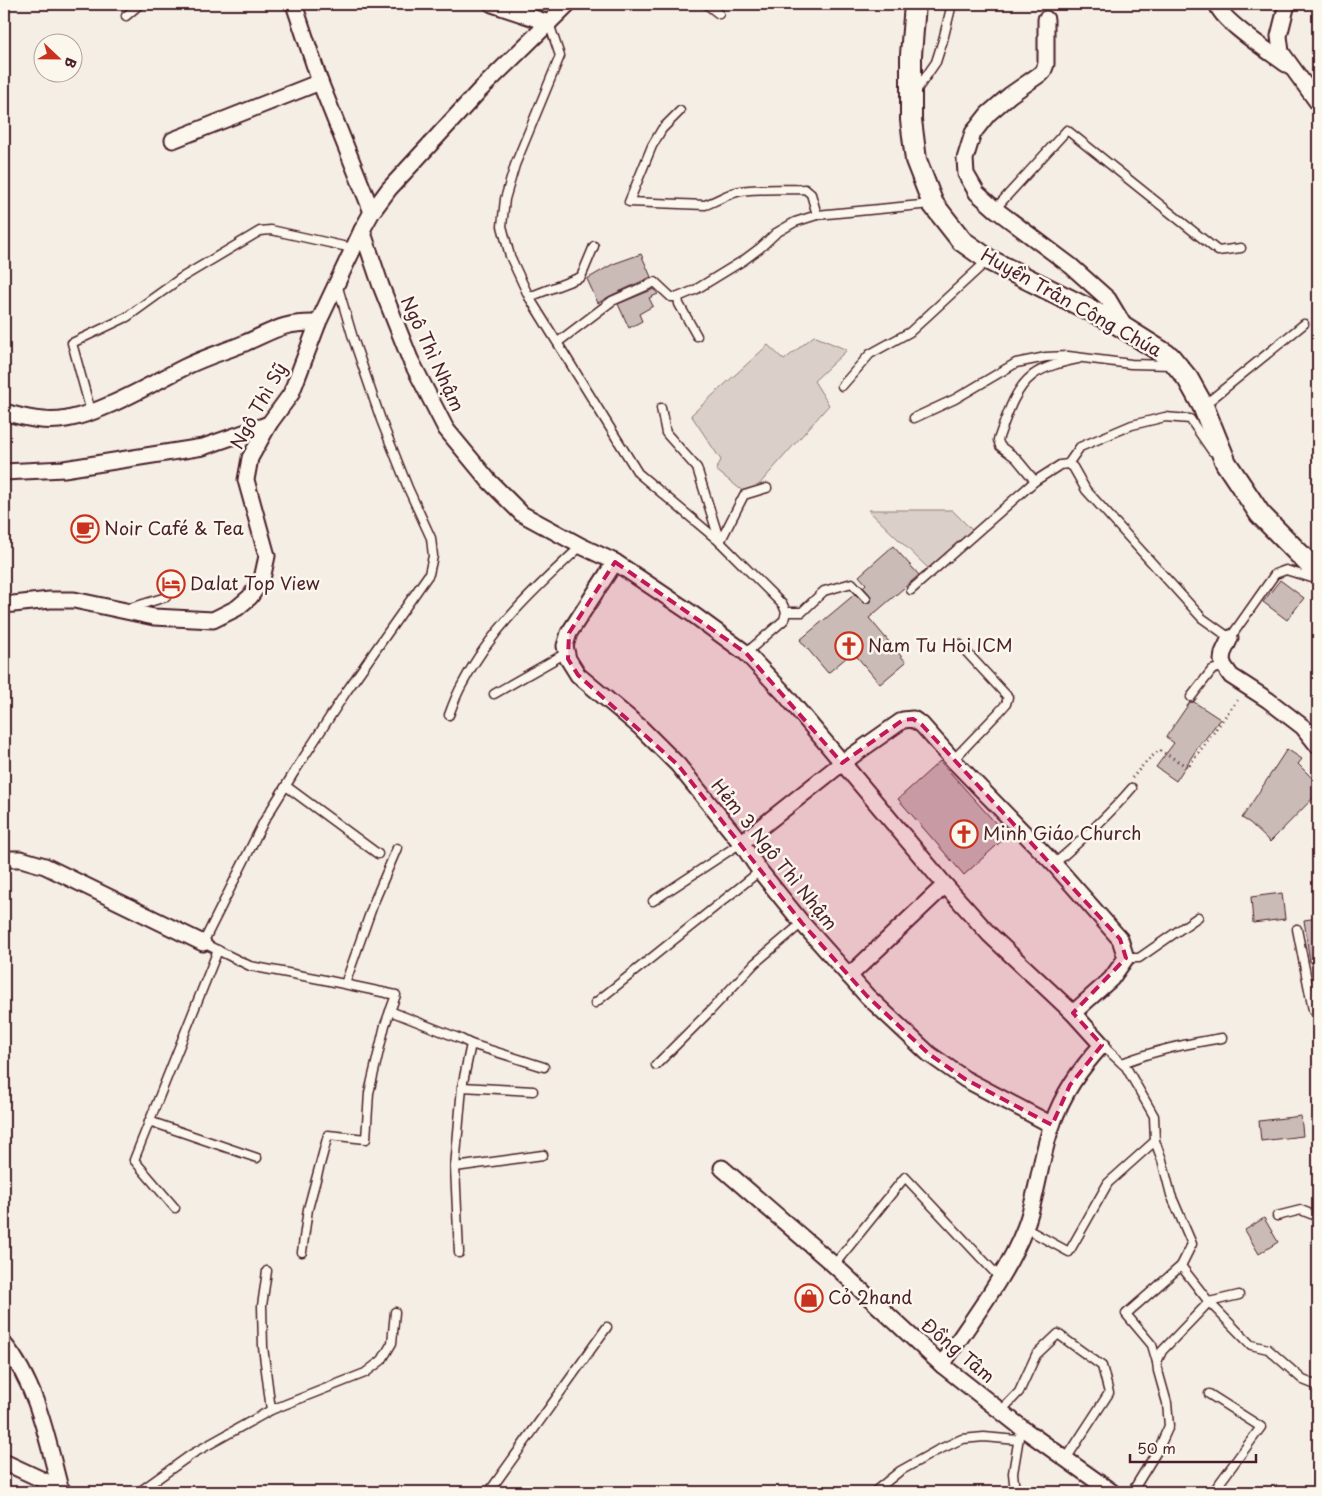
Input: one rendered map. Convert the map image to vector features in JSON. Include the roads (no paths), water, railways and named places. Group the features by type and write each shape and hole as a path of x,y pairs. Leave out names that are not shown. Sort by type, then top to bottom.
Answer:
{"street":[{"path":"294,4 320,82 372,212"},
{"path":"492,4 549,23"},
{"name":"Ngô Thì Sỹ","path":"4,605 50,600 74,600 154,617 213,620 238,608 250,597 262,579 267,556 246,480 250,458 269,424 291,394 318,323 352,248 372,212 389,189 479,91 568,4"},
{"name":"Huyền Trân Công Chúa","path":"915,4 911,55 911,120 916,160 934,204 962,241 989,260 1127,330 1170,357 1188,379 1203,406 1226,463 1260,514 1318,573"},
{"path":"1216,4 1218,11 1247,36 1293,69"},
{"path":"1287,4 1278,36 1281,52 1318,103"},
{"path":"1046,19 1046,64 1043,72 1010,95 988,114 973,133 965,159 966,174 977,192 995,209 1071,266 1108,299 1127,330"},
{"path":"173,140 320,82"},
{"name":"Ngô Thì Nhậm","path":"362,230 380,286 410,358 446,429 489,482 522,514 615,562 692,613 746,654 783,692 842,764 989,934 1073,1013 1102,1045"},
{"path":"4,412 24,418 43,420 67,419 91,412 188,365 248,342 275,328 297,322 318,323"},
{"path":"4,472 64,469 203,446 269,424"},
{"path":"566,653 565,646 569,633 615,562"},
{"path":"1230,638 1223,653 1224,666 1231,676 1248,686 1303,727 1318,746"},
{"name":"Hẻm 3 Ngô Thì Nhậm","path":"566,653 578,674 640,727 678,765 802,923 867,996 929,1054 965,1079 1052,1125"},
{"path":"741,843 842,764 903,720 914,719 922,725 952,760 1054,864 1120,938 1126,958 1111,979 1073,1013"},
{"path":"4,859 20,859 45,866 203,943"},
{"path":"850,976 945,885"},
{"path":"942,1365 1014,1252 1025,1228 1035,1198 1052,1125 1070,1085 1084,1064 1102,1045"},
{"name":"Đồng Tâm","path":"722,1168 834,1264 942,1365 1001,1411 1020,1434 1066,1459 1112,1492"},
{"path":"4,1344 23,1371 35,1401 62,1490"},
{"path":"4,1462 62,1490"}],"lane":[{"path":"126,16 140,4"},
{"path":"706,4 719,14"},
{"path":"911,97 936,62 952,4"},
{"path":"549,23 560,56 515,165 504,199 502,226 510,256 529,297 638,473 720,542 783,605 786,612 784,620 746,654"},
{"path":"680,112 662,129 652,146 629,202 705,205 729,194 741,191 805,189 811,194 817,215"},
{"path":"995,209 1067,130 1218,251 1241,248"},
{"path":"558,342 612,301 655,282 671,297 678,297 695,290 744,260 776,233 795,222 817,215 934,204"},
{"path":"91,412 72,343 127,316 181,278 260,231 271,230 352,248"},
{"path":"529,297 581,277 594,246"},
{"path":"842,386 870,354 910,332 989,260"},
{"path":"302,1252 308,1209 328,1135 366,1139 369,1093 385,1025 396,995 250,966 203,943 264,822 346,692 429,574 433,556 431,538 408,488 381,420 353,338 337,282"},
{"path":"678,297 697,336"},
{"path":"1203,406 1304,324"},
{"path":"914,418 955,399 1016,363 1046,357 1068,356 1131,364 1176,365"},
{"path":"1035,481 1016,458 1000,446 998,440 1007,417 1020,389 1034,374 1059,364 1085,357"},
{"path":"661,408 666,433 697,468 720,542"},
{"path":"1068,464 1080,447 1132,425 1165,418 1190,420 1216,458 1226,463"},
{"path":"911,590 1035,481 1060,465 1068,464 1073,467 1086,490 1202,618 1230,638 1275,574 1286,570 1318,580"},
{"path":"720,542 744,495 767,488"},
{"path":"449,715 462,683 478,657 505,622 526,598 581,546"},
{"path":"786,612 802,612 824,591 852,583 866,598"},
{"path":"124,611 166,597"},
{"path":"952,760 1000,712 1006,704 1008,697 959,644"},
{"path":"494,694 566,653"},
{"path":"1192,697 1212,670 1224,666"},
{"path":"286,786 378,854"},
{"path":"1054,864 1105,818 1132,788"},
{"path":"653,901 741,843"},
{"path":"345,984 374,902 397,848"},
{"path":"595,1003 760,871"},
{"path":"1126,958 1139,958 1198,917"},
{"path":"656,1065 755,964 802,923"},
{"path":"1297,929 1313,1010 1318,1014"},
{"path":"175,1208 134,1160 218,950"},
{"path":"390,1011 471,1044 544,1067"},
{"path":"1122,1063 1152,1051 1222,1038"},
{"path":"459,1253 455,1166 462,1087 471,1044"},
{"path":"1102,1045 1126,1067 1154,1116 1154,1141 1162,1160 1171,1195 1192,1244 1181,1266 1126,1314 1152,1345 1167,1404 1169,1426 1159,1448 1132,1492"},
{"path":"462,1087 532,1092"},
{"path":"149,1121 258,1158"},
{"path":"1025,1228 1070,1252 1108,1183 1154,1141"},
{"path":"455,1166 543,1155"},
{"path":"834,1264 904,1177 999,1277"},
{"path":"1277,1216 1301,1210 1318,1217"},
{"path":"1181,1266 1209,1302 1251,1345 1268,1349 1303,1380 1318,1386"},
{"path":"267,1271 262,1306 263,1347 271,1410"},
{"path":"1157,1362 1162,1352 1209,1302 1239,1295"},
{"path":"139,1492 192,1454 271,1410 365,1373 374,1367 382,1360 392,1342 395,1312"},
{"path":"489,1492 607,1327"},
{"path":"1001,1411 1019,1392 1036,1355 1058,1334 1102,1366 1109,1393 1066,1459"},
{"path":"1209,1394 1261,1427 1213,1492"},
{"path":"874,1492 900,1471 962,1439 1020,1434 1013,1473 1015,1492"}],"place":[{"name":"Noir Café & Tea","path":"85,529"},
{"name":"Dalat Top View","path":"171,584"},
{"name":"Nam Tu Hoi ICM","path":"849,646"},
{"name":"Minh Giáo Church","path":"964,834"},
{"name":"Cỏ 2hand","path":"809,1298"}]}
